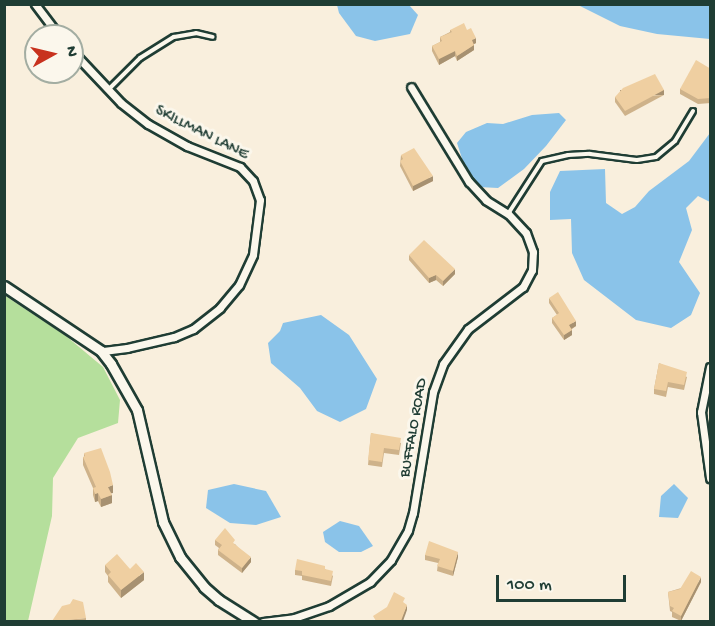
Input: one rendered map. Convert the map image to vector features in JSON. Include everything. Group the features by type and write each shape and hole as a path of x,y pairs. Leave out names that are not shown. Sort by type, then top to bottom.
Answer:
{"street":[{"path":"35,4 50,24"},
{"name":"SKILLMAN LANE","path":"84,64 130,110 167,136 240,166 258,190 260,210 257,240 247,271 230,298 208,319 193,329 174,337 127,348 101,351"},
{"name":"BUFFALO ROAD","path":"263,621 313,612 346,597 381,572 401,545 413,513 434,392 442,364 468,329 524,287 532,270 531,243 519,224 486,200 469,182 411,87"},
{"path":"4,286 101,351 121,378 137,410 164,522 180,557 204,587 219,600 254,621"},
{"path":"711,367 701,412 711,478"}],"lane":[{"path":"108,90 140,58 169,40 186,34 213,38"},
{"path":"508,214 542,161 568,154 590,154 637,160 656,157 675,141 693,111"}],"green space":[{"path":"4,295 66,336 103,367 120,400 118,423 78,438 53,478 52,516 28,621 5,621"}],"water":[{"path":"337,5 409,5 418,15 410,34 375,41 356,36 339,13"},
{"path":"578,5 710,5 710,39 657,34 620,26"},
{"path":"559,113 566,120 546,146 524,169 498,188 479,187 468,177 457,143 466,132 487,123 503,124 532,115"},
{"path":"710,133 710,202 698,196 686,208 692,230 679,262 700,293 691,315 671,328 636,320 584,280 572,253 571,219 550,220 550,192 560,171 605,169 606,203 622,214 635,207 649,191 689,161"},
{"path":"321,315 349,335 377,379 366,409 340,422 317,411 300,388 271,363 268,343 280,331 283,323"},
{"path":"234,484 266,491 281,517 256,525 230,523 206,508 208,490"},
{"path":"674,484 688,498 678,518 659,517 661,496"},
{"path":"340,521 359,526 373,546 361,552 339,552 325,542 323,532"}],"building":[{"path":"464,23 467,30 471,28 476,38 472,40 474,45 457,56 455,51 439,59 432,46 442,41 440,37"},
{"path":"696,60 711,69 711,98 698,99 680,89"},
{"path":"655,74 664,90 625,111 615,97 623,88"},
{"path":"414,148 433,176 413,186 400,161 403,159 401,155"},
{"path":"424,240 455,269 443,281 436,275 429,278 409,255"},
{"path":"558,292 576,321 569,325 572,330 564,335 552,318 559,313 549,298"},
{"path":"659,363 687,372 684,385 668,382 666,391 654,389"},
{"path":"371,433 401,438 399,450 384,448 382,462 368,460"},
{"path":"101,448 113,485 108,487 112,495 101,499 98,493 95,494 93,488 96,487 83,457 84,453"},
{"path":"225,528 235,540 233,543 251,557 242,568 218,550 222,545 215,540"},
{"path":"429,541 458,552 453,571 437,566 440,559 425,555"},
{"path":"117,554 130,569 136,563 144,572 121,590 108,575 111,572 105,565"},
{"path":"297,559 325,566 325,569 333,571 331,581 302,575 302,571 295,570"},
{"path":"691,571 701,577 681,616 672,611 674,608 670,606 668,592 680,589"},
{"path":"394,592 405,598 403,602 407,605 401,621 376,621 373,616 387,607"},
{"path":"73,599 83,602 86,618 52,621 62,606 70,604"}]}
